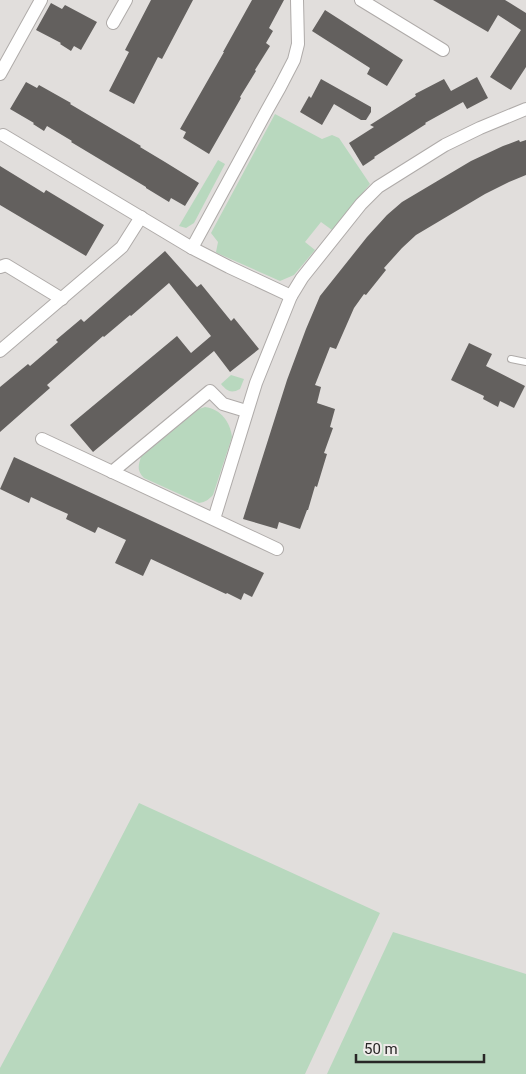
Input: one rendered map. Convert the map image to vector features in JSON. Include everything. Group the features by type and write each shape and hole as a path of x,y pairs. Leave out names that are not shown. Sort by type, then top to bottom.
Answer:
{"street":[{"path":"0,74 41,0"},
{"path":"113,23 126,0"},
{"path":"192,248 294,60 298,44 297,0"},
{"path":"361,0 443,50"},
{"path":"214,519 256,381 291,296 302,278 361,204 378,187 445,145 526,109"},
{"path":"3,135 192,248 291,296"},
{"path":"0,351 122,247 140,217"},
{"path":"0,267 6,265 62,299"},
{"path":"112,472 210,391 223,404 246,411"},
{"path":"42,439 277,549"}],"lane":[{"path":"512,359 526,362"}],"green space":[{"path":"275,114 322,139 332,135 339,138 370,184 332,230 321,222 305,242 315,250 294,275 280,281 217,253 218,242 211,233"},
{"path":"218,160 225,164 194,223 186,228 179,226"},
{"path":"231,375 244,379 240,389 229,391 221,384"},
{"path":"205,407 216,410 224,417 232,437 213,495 199,503 144,478 139,471 139,466 141,457 199,409"},
{"path":"139,803 380,913 305,1074 0,1074 0,1068"},
{"path":"393,932 526,974 526,1074 327,1074"}],"building":[{"path":"151,0 193,0 162,59 158,57 134,104 109,91 129,52 125,50"},
{"path":"252,0 284,0 269,28 273,31 266,43 270,46 209,154 183,138 186,132 180,129"},
{"path":"433,0 505,0 526,13 526,67 511,90 490,77 521,30 498,15 488,32"},
{"path":"51,3 62,9 65,5 97,22 81,50 74,46 71,51 61,43 36,30"},
{"path":"325,10 403,60 387,86 367,74 370,68 312,31"},
{"path":"477,77 488,98 467,109 463,102 425,123 363,166 349,143 374,127 370,125 416,96 415,94 444,79 451,91"},
{"path":"321,79 371,107 371,112 366,120 361,120 334,104 322,125 300,112 309,96 311,98"},
{"path":"26,82 37,88 39,85 71,103 199,183 185,206 171,198 169,202 47,126 44,131 10,109"},
{"path":"519,140 520,142 526,140 526,175 485,194 416,235 384,268 386,270 354,308 336,349 330,347 315,385 321,387 317,403 335,409 330,427 333,428 324,453 327,454 317,487 315,486 300,529 279,522 277,529 243,519 287,380 320,296 367,237 402,202 471,161"},
{"path":"0,166 44,193 46,190 104,225 86,256 0,205"},
{"path":"165,251 197,287 201,284 231,321 234,318 259,349 230,372 214,351 93,452 70,425 177,336 191,353 211,336 169,283 131,316 103,336 47,385 50,388 0,432 0,387 28,364 30,366 81,319 84,322"},
{"path":"469,343 492,354 486,366 525,386 514,408 500,401 498,407 483,399 484,396 451,380"},
{"path":"14,457 264,573 252,597 244,593 241,600 151,559 143,576 115,563 126,540 98,527 95,533 66,519 68,514 31,497 29,503 0,489"}]}
